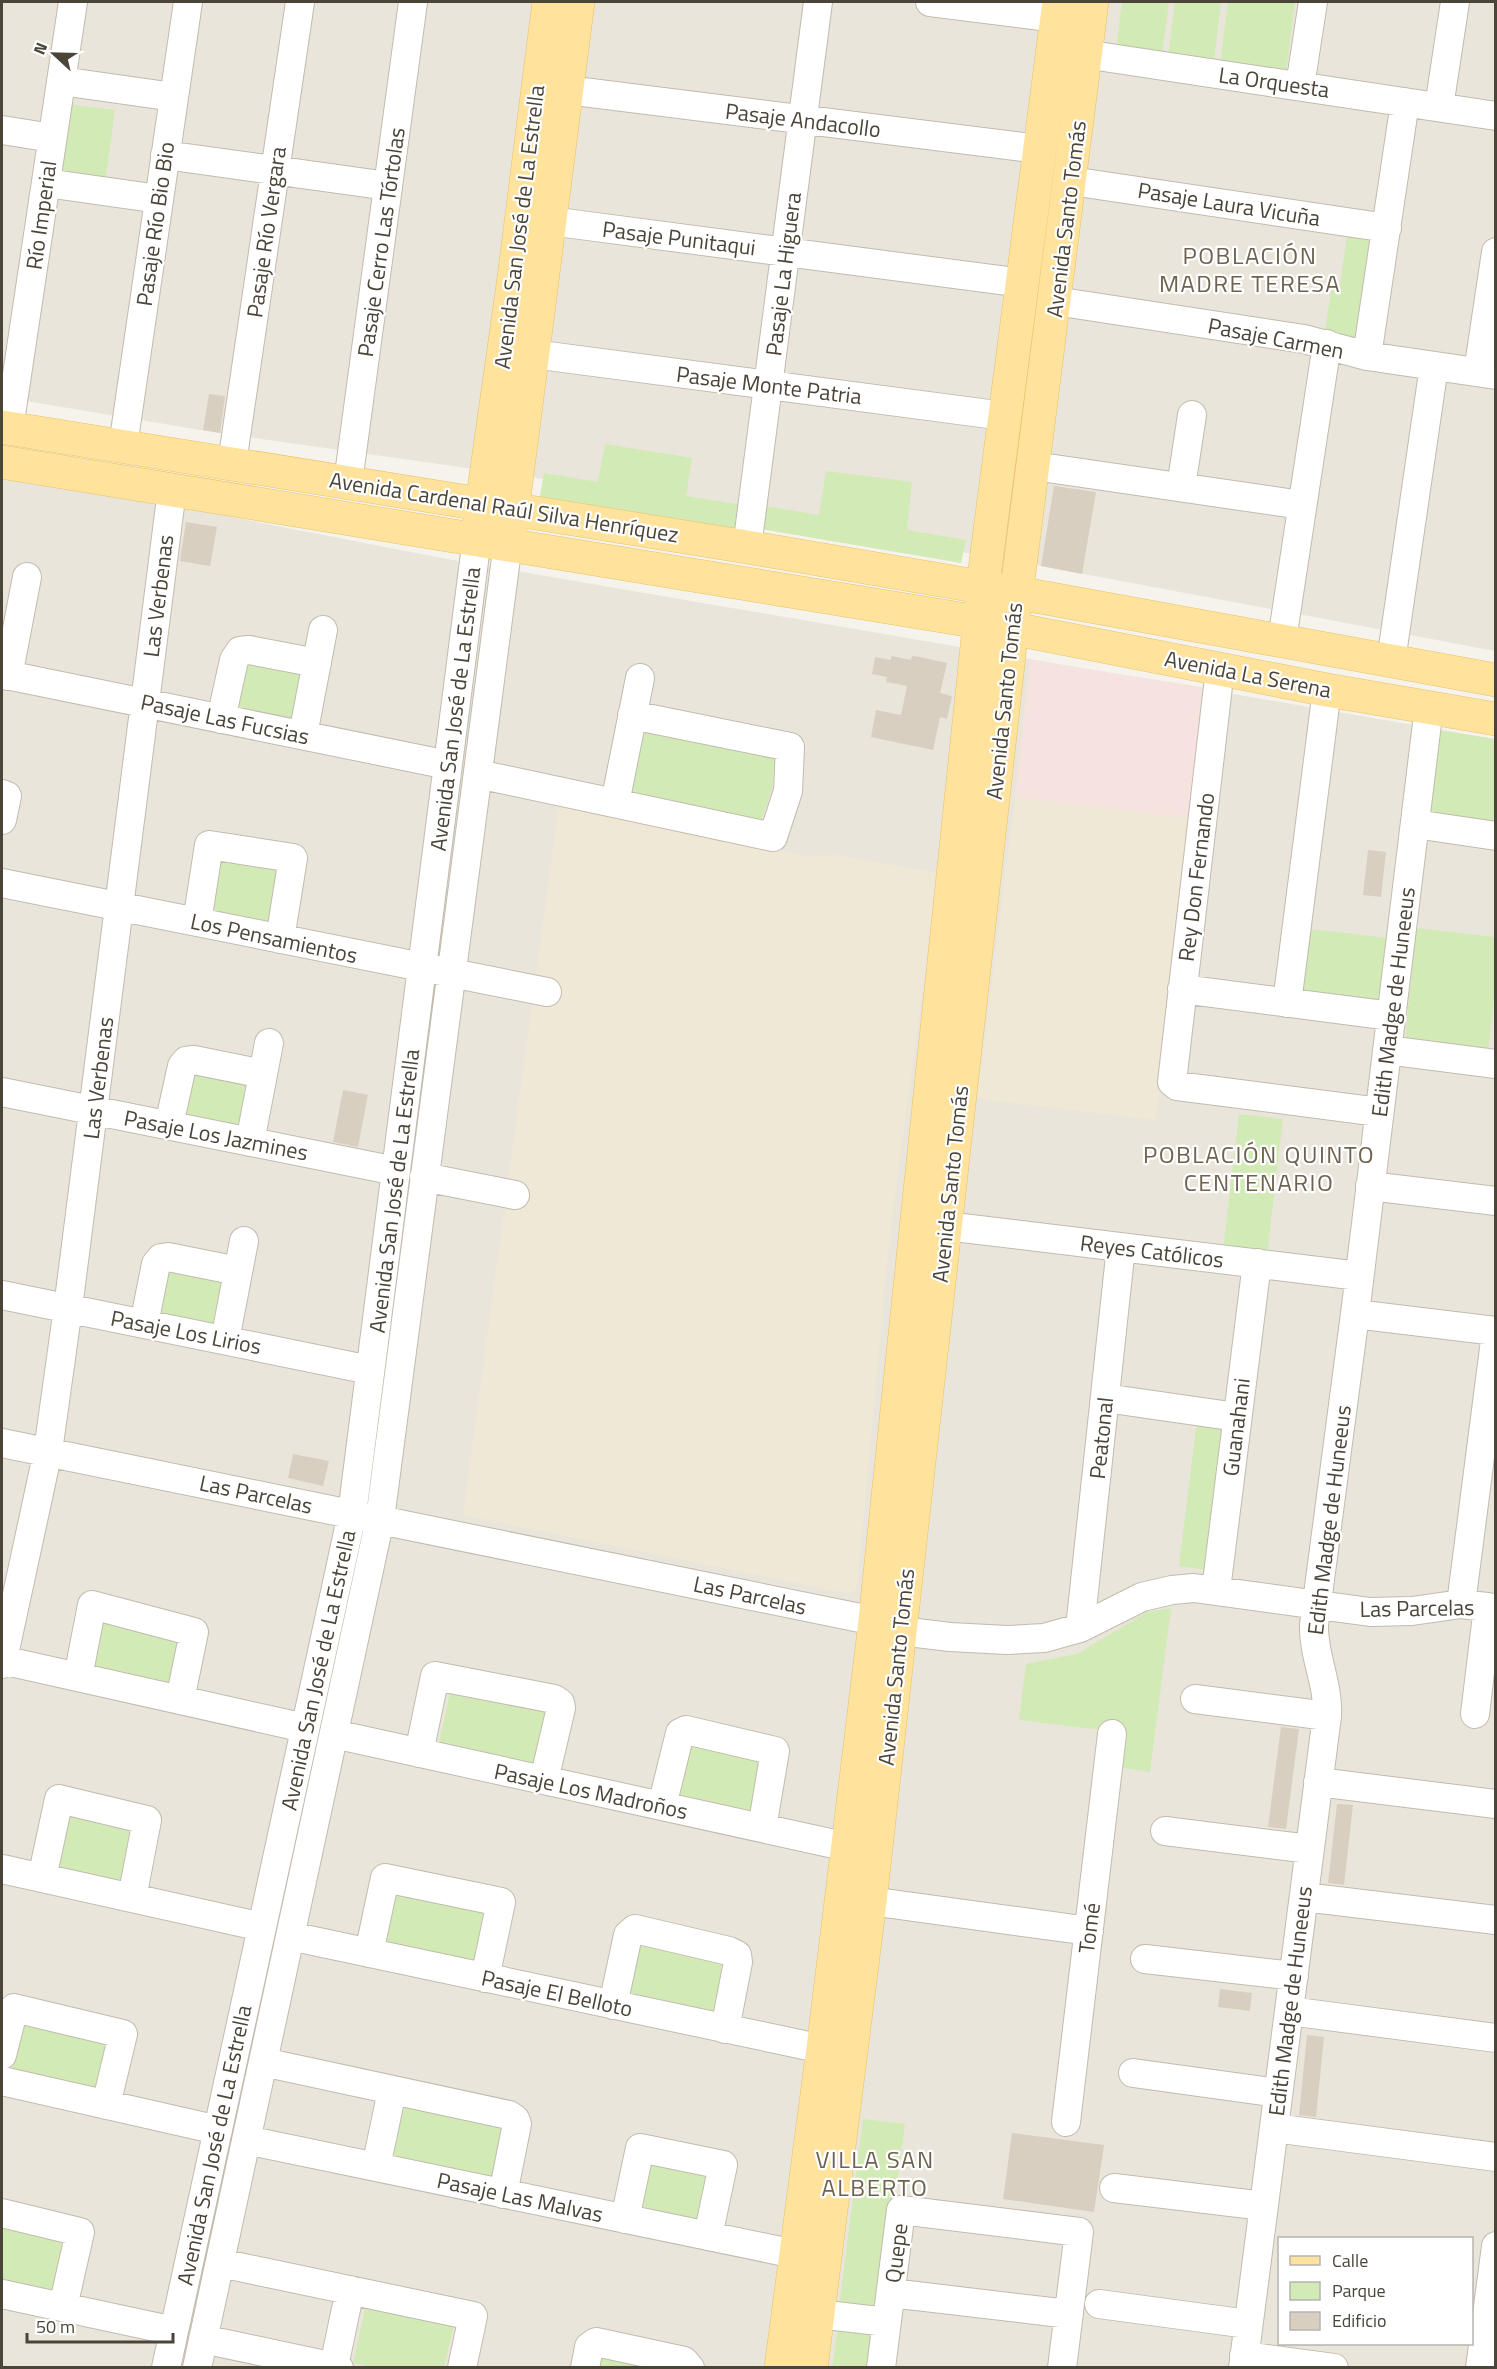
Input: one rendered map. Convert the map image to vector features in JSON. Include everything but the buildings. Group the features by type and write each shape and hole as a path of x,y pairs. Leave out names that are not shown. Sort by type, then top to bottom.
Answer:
{"main road":[{"name":"Avenida San José de La Estrella","path":"498,506 549,2"},
{"name":"Avenida San José de La Estrella","path":"492,541 533,354 578,2"},
{"name":"Avenida Santo Tomás","path":"1002,591 1034,466 1092,2"},
{"name":"Avenida Santo Tomás","path":"811,2367 870,1901 887,1626 1002,591 1004,416 1058,10"},
{"name":"Avenida Cardenal Raúl Silva Henríquez","path":"5,428 498,506 1002,591"},
{"name":"Avenida Cardenal Raúl Silva Henríquez","path":"2,462 998,625"},
{"name":"Avenida La Serena","path":"1002,591 1496,680"},
{"name":"Avenida Santo Tomás","path":"781,2367 848,1847 887,1626 946,1226 998,625"},
{"name":"Avenida La Serena","path":"998,625 1327,690 1496,719"}],"street":[{"name":"Río Imperial","path":"5,428 46,183 73,2"},
{"name":"Pasaje Río Bio Bio","path":"123,446 188,2"},
{"name":"Pasaje Río Vergara","path":"232,463 300,2"},
{"name":"Pasaje Cerro Las Tórtolas","path":"348,482 413,2"},
{"name":"Pasaje La Higuera","path":"747,547 818,2"},
{"path":"930,2 1058,10"},
{"path":"1300,86 1313,2"},
{"path":"1439,107 1455,2"},
{"name":"La Orquesta","path":"1052,50 1496,116"},
{"path":"61,81 174,97"},
{"name":"Pasaje Andacollo","path":"567,90 1039,149"},
{"path":"1367,356 1405,102"},
{"path":"2,130 52,138"},
{"path":"165,155 388,186"},
{"name":"Pasaje Laura Vicuña","path":"1071,180 1387,228"},
{"path":"46,183 159,199"},
{"name":"Pasaje Punitaqui","path":"550,221 1022,283"},
{"path":"1487,374 1496,252"},
{"name":"Pasaje Carmen","path":"1055,301 1327,344 1367,356 1487,374"},
{"path":"1282,640 1327,344"},
{"name":"Pasaje Monte Patria","path":"533,354 1004,416"},
{"path":"1391,661 1434,366"},
{"path":"1181,487 1192,415"},
{"path":"1034,466 1302,505"},
{"name":"Las Verbenas","path":"2,1662 48,1451 94,1110 172,489"},
{"name":"Avenida San José de La Estrella","path":"166,2367 352,1514 448,765 492,541"},
{"name":"Avenida San José de La Estrella","path":"197,2367 380,1520 478,774 492,541"},
{"path":"5,675 11,605 27,577"},
{"path":"303,735 323,630"},
{"path":"221,719 234,660 240,651 249,650 317,663"},
{"name":"Rey Don Fernando","path":"1220,669 1171,1080 1173,1084 1379,1112"},
{"name":"Pasaje Las Fucsias","path":"5,675 448,765"},
{"path":"615,804 640,678"},
{"path":"1287,1003 1327,690"},
{"name":"Edith Madge de Huneeus","path":"1244,2362 1248,2324 1269,2247 1264,2206 1327,1716 1326,1686 1314,1641 1316,1606 1355,1314 1429,707"},
{"path":"478,774 773,837 788,791 790,747 632,715"},
{"path":"2,794 7,796 2,820"},
{"path":"1415,824 1496,836"},
{"path":"197,922 209,845 293,858 280,939"},
{"name":"Los Pensamientos","path":"2,883 422,969 547,992"},
{"path":"1182,989 1391,1016"},
{"path":"250,1142 269,1043"},
{"path":"1387,1050 1496,1064"},
{"path":"169,1125 182,1066 186,1061 194,1060 263,1074"},
{"name":"Pasaje Los Jazmines","path":"2,1092 396,1171"},
{"path":"424,1177 515,1195"},
{"path":"1370,1186 1496,1201"},
{"name":"Reyes Católicos","path":"946,1226 1359,1276"},
{"path":"225,1340 244,1240"},
{"name":"Peatonal","path":"1080,1628 1121,1247"},
{"path":"144,1324 156,1264 160,1258 168,1257 238,1271"},
{"name":"Guanahani","path":"1215,1590 1257,1263"},
{"name":"Pasaje Los Lirios","path":"2,1295 370,1370"},
{"path":"1355,1314 1496,1332 1487,1461 1482,1607 1475,1714"},
{"path":"1106,1398 1237,1417"},
{"name":"Las Parcelas","path":"2,1443 887,1626 1007,1640 1044,1638 1080,1628 1127,1603 1156,1593 1194,1588 1316,1606 1387,1613 1482,1607"},
{"path":"78,1677 92,1605 194,1632 180,1700"},
{"path":"2,1662 305,1728"},
{"path":"419,1753 435,1677 554,1699 560,1703 561,1708 544,1780"},
{"path":"1195,1699 1327,1716"},
{"path":"662,1806 682,1730 771,1748 776,1755 762,1828"},
{"name":"Pasaje Los Madroños","path":"334,1734 848,1847"},
{"name":"Tomé","path":"1066,2122 1112,1734"},
{"path":"1318,1782 1496,1804"},
{"path":"42,1878 59,1799 147,1820 132,1898"},
{"path":"1166,1831 1310,1850"},
{"path":"2,1869 262,1927"},
{"path":"369,1953 385,1878 501,1902 485,1978"},
{"path":"1304,1898 1496,1920"},
{"path":"870,1901 1089,1931"},
{"path":"613,2005 628,1935 635,1929 729,1951 737,1955 738,1962 725,2028"},
{"name":"Pasaje El Belloto","path":"290,1936 823,2049"},
{"path":"1145,1959 1293,1976"},
{"path":"2,2055 14,2008 123,2034 106,2105"},
{"path":"1289,2011 1496,2038"},
{"path":"263,2062 509,2115 515,2119 517,2124 503,2194"},
{"path":"1133,2073 1278,2093"},
{"path":"2,2081 218,2130"},
{"path":"376,2167 392,2091"},
{"path":"1274,2128 1496,2157"},
{"name":"Pasaje Las Malvas","path":"246,2140 795,2254"},
{"path":"625,2219 640,2148 723,2165 708,2236"},
{"path":"1114,2188 1264,2206"},
{"name":"Quepe","path":"881,2367 901,2210 1079,2232 1069,2314"},
{"path":"2,2213 80,2232 63,2307"},
{"path":"1480,2367 1486,2276 1496,2246"},
{"path":"220,2263 473,2316 462,2367"},
{"path":"203,2339 337,2367 350,2290"},
{"path":"891,2293 1069,2314 1062,2367"},
{"path":"2,2294 174,2331"},
{"path":"1099,2304 1248,2324"},
{"path":"818,2314 887,2322"},
{"path":"585,2367 589,2347 596,2342 684,2361 690,2367"},
{"path":"1244,2362 1334,2367"}],"shaded area":[{"path":"2,2 1495,2 1495,651 1041,566 531,477 225,434 2,397"},
{"path":"2,478 159,503 447,559 1495,739 1495,2367 2,2367"},
{"path":"1030,660 1208,688 1192,818 1015,797"},
{"path":"1015,797 1192,818 1156,1120 977,1099"},
{"path":"559,804 808,856 837,855 938,873 889,1242 857,1588 850,1594 463,1515"}],"green space":[{"path":"1122,2 1169,2 1162,55 1116,49"},
{"path":"1175,2 1221,2 1214,62 1168,56"},
{"path":"1228,2 1295,2 1286,73 1220,65"},
{"path":"67,104 115,110 105,182 57,176"},
{"path":"1348,229 1380,235 1362,343 1324,337 1332,285 1340,285"},
{"path":"605,444 692,458 686,496 742,505 737,534 539,502 544,473 598,482"},
{"path":"826,471 912,482 907,530 966,540 961,563 761,529 765,506 819,515"},
{"path":"240,658 305,665 302,722 233,713"},
{"path":"641,729 775,756 772,789 760,824 627,797"},
{"path":"1437,730 1495,739 1495,822 1428,812"},
{"path":"220,858 272,865 282,875 274,923 204,910"},
{"path":"1303,928 1395,939 1387,1004 1295,993"},
{"path":"1416,928 1495,937 1495,990 1488,1051 1405,1041"},
{"path":"186,1068 250,1075 246,1129 181,1123"},
{"path":"1239,1114 1283,1119 1267,1255 1223,1250"},
{"path":"161,1266 229,1281 221,1325 159,1319"},
{"path":"1197,1421 1231,1425 1213,1571 1179,1566"},
{"path":"1171,1608 1150,1772 1123,1768 1127,1733 1019,1720 1026,1664 1077,1654 1147,1612"},
{"path":"94,1614 182,1639 168,1687 88,1676"},
{"path":"451,1687 551,1708 539,1765 439,1743"},
{"path":"686,1744 769,1762 758,1815 674,1797"},
{"path":"63,1808 141,1826 126,1891 48,1873"},
{"path":"392,1889 490,1911 477,1973 378,1952"},
{"path":"637,1936 729,1956 714,2023 622,2003"},
{"path":"16,2017 111,2038 97,2101 2,2080"},
{"path":"394,2102 504,2127 493,2179 383,2155"},
{"path":"863,2119 905,2124 880,2312 839,2307"},
{"path":"643,2161 710,2175 700,2223 633,2209"},
{"path":"2,2220 71,2235 57,2299 2,2287"},
{"path":"367,2301 455,2320 444,2367 375,2368 353,2363"},
{"path":"838,2326 878,2331 874,2367 832,2368"},
{"path":"596,2350 677,2368 592,2368"}],"district":[{"name":"POBLACIÓN MADRE TERESA","path":"1250,270"},
{"name":"POBLACIÓN QUINTO CENTENARIO","path":"1259,1169"},
{"name":"VILLA SAN ALBERTO","path":"875,2174"}]}
